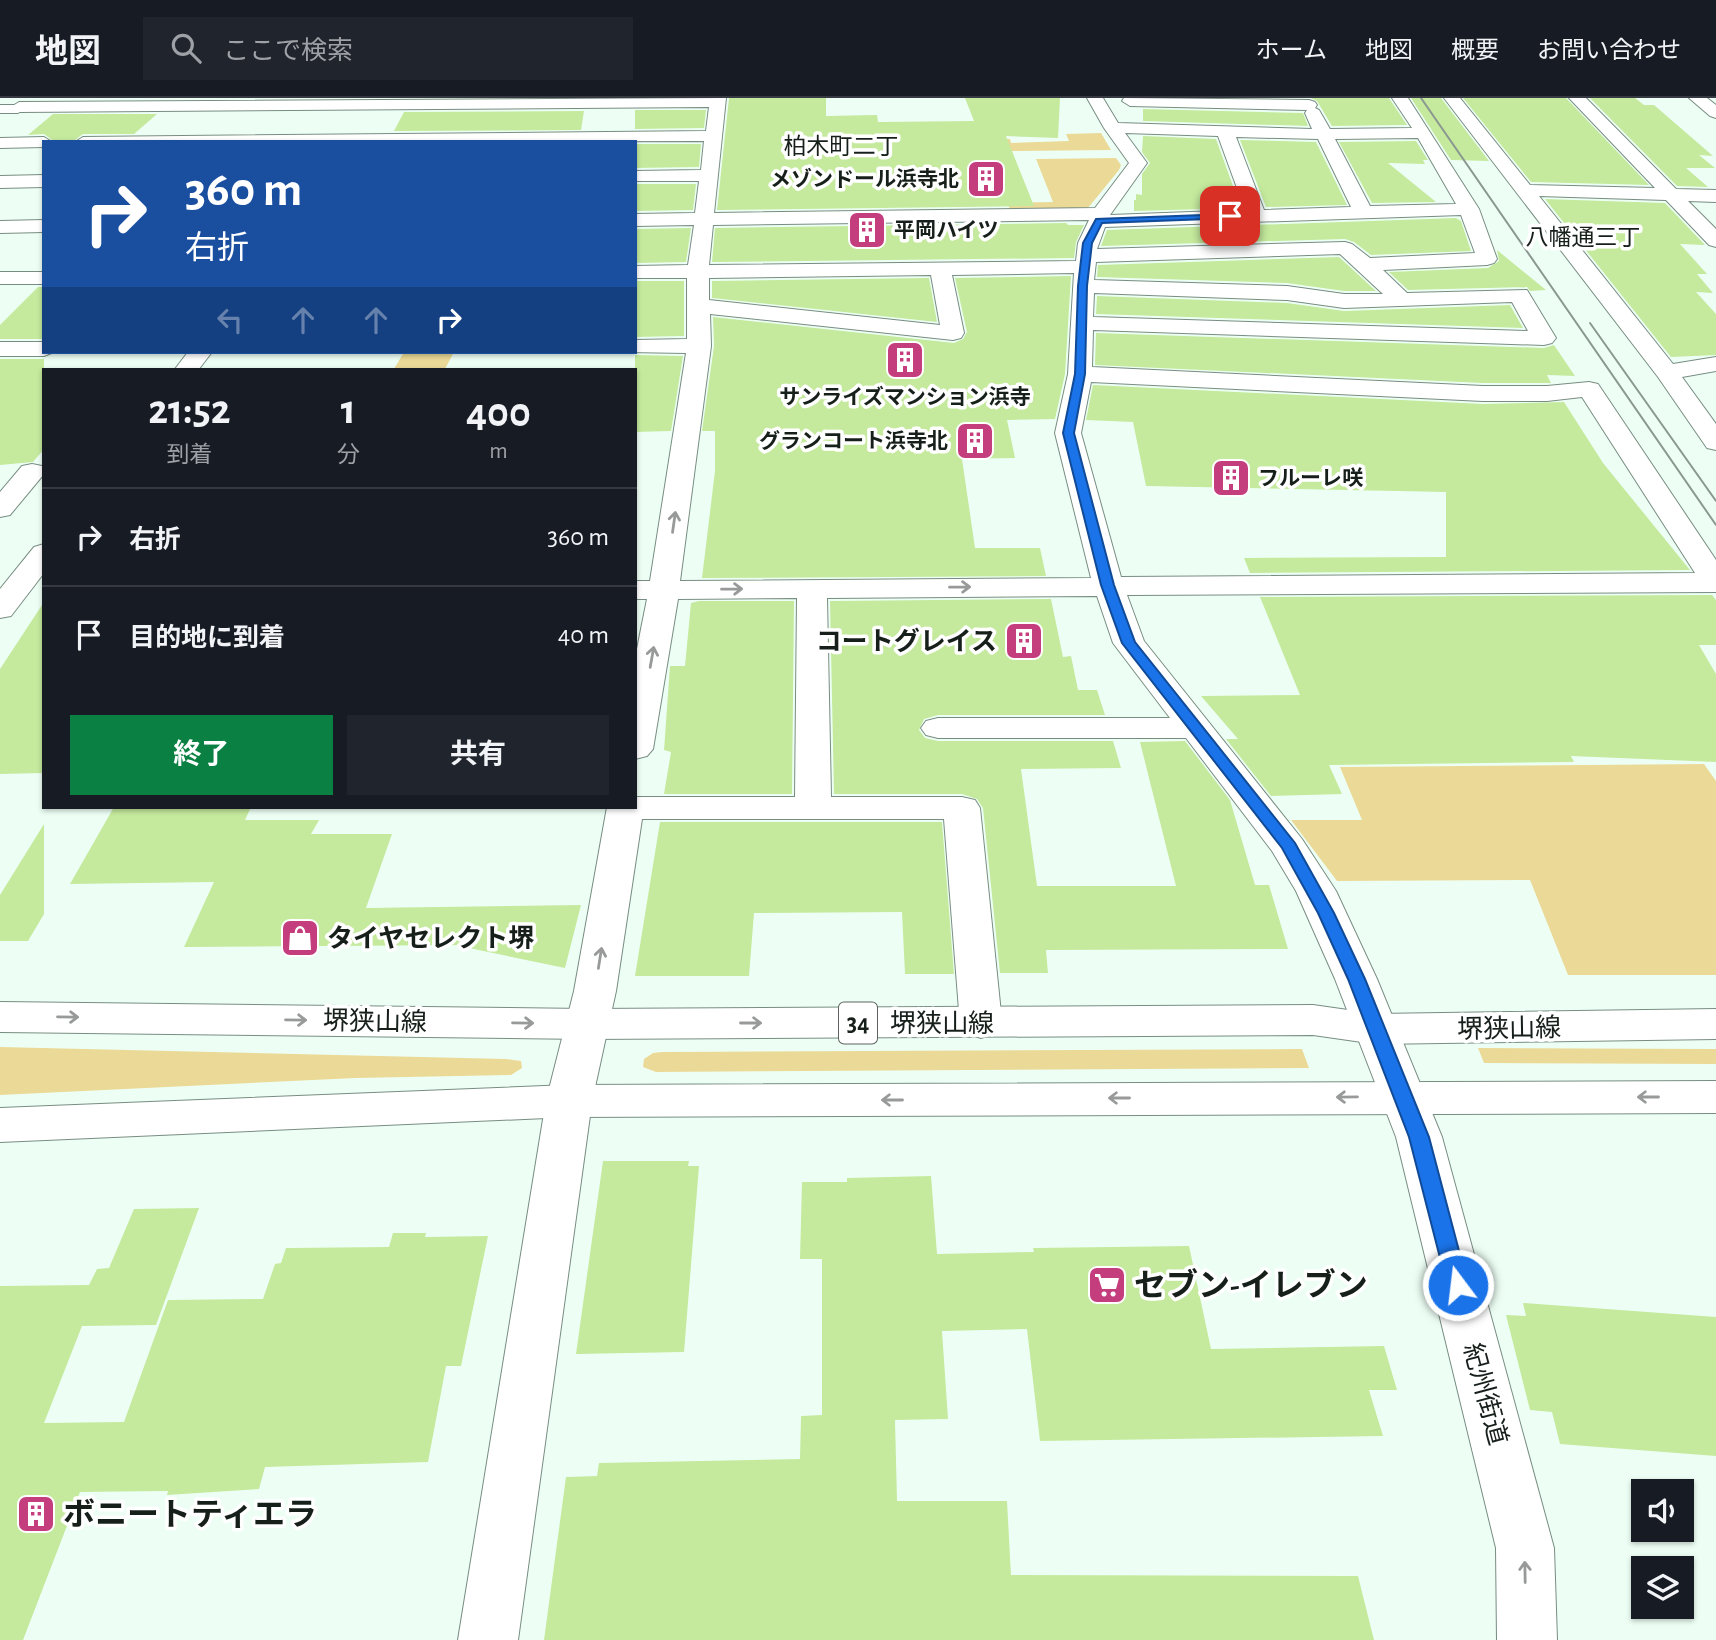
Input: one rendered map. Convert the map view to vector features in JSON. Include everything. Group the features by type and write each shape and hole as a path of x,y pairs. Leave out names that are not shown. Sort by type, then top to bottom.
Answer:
{"street":[{"path":"1364,265 1487,259 1469,209 1424,133 1399,98"},
{"path":"1452,98 1667,372 1716,442"},
{"path":"1577,98 1668,195 1716,241"},
{"path":"1697,98 1716,113"},
{"path":"1096,99 1307,101 1363,211"},
{"name":"紀州街道","path":"1096,99 1112,128 1138,163 1100,217 1088,243 1084,269 1080,374 1068,433 1108,585 1129,643 1289,847 1303,869 1333,929 1419,1137 1525,1548 1527,1640"},
{"path":"0,109 23,105 718,100 698,272 699,346 650,590 637,728"},
{"path":"308,140 338,102"},
{"path":"0,122 23,105"},
{"path":"1112,128 1325,134 1424,133"},
{"path":"1225,131 1256,215"},
{"path":"388,140 713,136"},
{"path":"0,143 42,142"},
{"path":"637,176 709,175"},
{"path":"0,182 42,181"},
{"path":"1525,190 1716,196"},
{"path":"637,220 1256,215 1469,209"},
{"path":"0,226 42,226"},
{"path":"637,272 1084,269 1345,248 1402,300"},
{"path":"700,306 953,333 940,269"},
{"path":"1082,323 1255,332 1298,330 1544,338 1519,295 1344,301 1084,269"},
{"path":"0,278 42,278"},
{"path":"1287,293 1298,330"},
{"path":"637,346 699,346"},
{"path":"0,349 42,349"},
{"path":"188,368 198,354"},
{"path":"1667,372 1716,364"},
{"path":"1080,374 1427,391 1566,393 1589,389 1716,582"},
{"path":"0,509 32,472"},
{"path":"15,595 42,556"},
{"path":"650,590 1716,582"},
{"path":"812,588 813,808"},
{"path":"938,728 1195,728"},
{"path":"637,807 962,808 981,1023"},
{"path":"488,1640 569,1101 595,991 625,809"},
{"name":"堺狭山線","path":"0,1017 586,1024 1313,1020 1376,1029 1716,1024"},
{"path":"0,1125 569,1101 1716,1097"}],"shaded area":[{"path":"1101,133 1111,150 732,154 878,141 1069,141 1066,134"},
{"path":"1116,158 1121,165 1119,170 1088,208 1011,211 1007,203 1053,202 1036,159"},
{"path":"403,354 453,354 446,368 395,368"},
{"path":"1704,764 1716,781 1716,975 1568,975 1530,880 1337,881 1291,820 1362,820 1340,767"},
{"path":"0,1047 506,1059 521,1061 522,1068 511,1075 356,1078 0,1095"},
{"path":"1478,1048 1716,1049 1716,1064 1484,1063"},
{"path":"1302,1049 1309,1068 656,1072 643,1067 644,1059 653,1053 662,1052"}],"building":[{"path":"729,98 826,98 826,116 877,115 878,122 974,121 965,98 1060,98 1058,138 1006,136 1034,206 717,210"},
{"path":"1311,98 1389,98 1407,125 1332,126 1317,101"},
{"path":"1411,98 1441,98 1489,161 1451,160"},
{"path":"1463,98 1566,98 1649,185 1531,182"},
{"path":"1590,98 1635,98 1644,105 1654,105 1713,156 1699,155 1715,168 1686,168 1708,187 1677,186"},
{"path":"1143,109 1303,113 1308,126 1143,121"},
{"path":"635,110 706,110 704,128 635,129"},
{"path":"584,111 581,130 394,131 404,112"},
{"path":"53,114 157,114 134,134 83,134 75,140 52,140 44,134 28,135"},
{"path":"1143,136 1216,139 1241,208 1134,211 1136,194 1142,195 1142,174 1150,163 1142,152"},
{"path":"1240,140 1316,142 1347,205 1266,207"},
{"path":"1416,141 1428,160 1423,160 1425,164 1388,163 1436,202 1372,203 1339,142"},
{"path":"637,144 701,144 699,167 637,168"},
{"path":"637,184 696,184 693,210 637,211"},
{"path":"1545,199 1665,203 1705,245 1680,244 1707,274 1697,274 1713,293 1696,292 1716,314 1716,355 1671,357"},
{"path":"1456,218 1461,221 1471,251 1371,255 1354,242 1345,239 1101,246 1107,230"},
{"path":"1066,223 1084,225 1076,242 1074,258 712,262 715,228"},
{"path":"691,228 686,262 637,263 637,229"},
{"path":"1497,250 1546,290 1530,291 1527,287 1408,290 1389,272 1488,268 1499,261"},
{"path":"1339,257 1376,291 1344,291 1287,283 1097,277 1098,265"},
{"path":"1071,276 1065,374 1055,419 1007,420 1015,458 962,459 975,548 1040,548 1046,576 702,578 715,471 715,431 702,431 714,346 713,317 954,343 963,339 967,332 955,278"},
{"path":"929,278 937,322 712,298 712,281"},
{"path":"637,281 684,281 684,336 637,337"},
{"path":"38,287 42,287 42,339 0,339 0,325"},
{"path":"1097,296 1287,303 1344,311 1510,305 1523,328 1096,314"},
{"path":"1096,333 1544,348 1554,345 1575,376 1547,375 1551,383 1483,383 1095,365"},
{"path":"635,355 683,356 671,431 637,432"},
{"path":"0,359 44,359 42,451 33,462 0,465"},
{"path":"1093,385 1483,404 1564,402 1603,463 1690,570 1250,573 1244,558 1446,557 1446,492 1146,486 1133,422 1086,420"},
{"path":"1712,595 1716,600 1716,645 1699,645 1716,674 1716,762 1571,756 1574,762 1329,765 1342,794 1271,796 1226,739 1238,739 1201,696 1300,695 1260,597"},
{"path":"1051,599 1063,657 1071,656 1078,690 1097,690 1105,715 938,715 924,719 919,730 925,738 938,741 1113,741 1121,768 1021,769 1037,886 1176,886 1140,742 1185,741 1230,800 1255,885 1269,885 1288,949 1046,950 1048,973 1000,973 983,808 977,799 962,794 834,794 830,601"},
{"path":"794,601 792,794 664,794 671,752 664,750 670,666 685,666 691,603"},
{"path":"42,605 42,773 0,774 0,669"},
{"path":"113,809 250,809 245,820 319,820 311,834 392,834 366,908 581,905 565,968 469,948 470,945 184,947 214,882 70,884"},
{"path":"660,822 942,822 954,974 905,974 902,912 754,913 749,976 635,976"},
{"path":"44,824 44,914 28,941 0,941 0,895"},
{"path":"603,1161 689,1161 688,1166 699,1166 684,1352 576,1354"},
{"path":"931,1176 937,1254 1034,1252 1033,1248 1189,1246 1211,1349 1384,1346 1397,1390 1369,1390 1383,1436 1040,1441 1027,1329 942,1331 948,1419 895,1420 897,1501 1007,1501 1011,1575 1358,1576 1374,1640 544,1640 566,1477 597,1476 599,1463 800,1459 801,1416 822,1415 822,1259 800,1259 802,1182"},
{"path":"199,1208 156,1325 82,1326 44,1423 124,1422 168,1300 263,1299 275,1264 281,1263 286,1248 389,1247 393,1233 426,1233 425,1237 488,1236 461,1366 446,1366 428,1462 265,1467 259,1489 167,1495 168,1491 80,1492 23,1640 0,1640 0,1286 89,1285 97,1269 109,1268 134,1209"},
{"path":"1523,1303 1716,1317 1716,1456 1560,1444 1552,1412 1530,1410 1506,1315 1526,1316"}],"tram line":[{"path":"1421,98 1716,525"},
{"path":"1590,323 1716,501"}],"place":[{"name":"メゾンドール浜寺北","path":"986,179"},
{"name":"平岡ハイツ","path":"867,230"},
{"name":"サンライズマンション浜寺","path":"905,360"},
{"name":"グランコート浜寺北","path":"975,441"},
{"name":"フルーレ咲","path":"1231,478"},
{"name":"コートグレイス","path":"1024,641"},
{"name":"タイヤセレクト堺","path":"300,938"},
{"name":"セブン-イレブン","path":"1107,1285"},
{"name":"ボニートティエラ","path":"36,1514"}],"district":[{"name":"柏木町二丁","path":"841,146"},
{"name":"八幡通三丁","path":"1583,237"}],"route":[{"path":"1230,216 1099,221 1088,243 1084,267 1080,374 1068,433 1108,585 1129,643 1289,847 1316,891 1356,979 1419,1137 1458,1285"}]}
